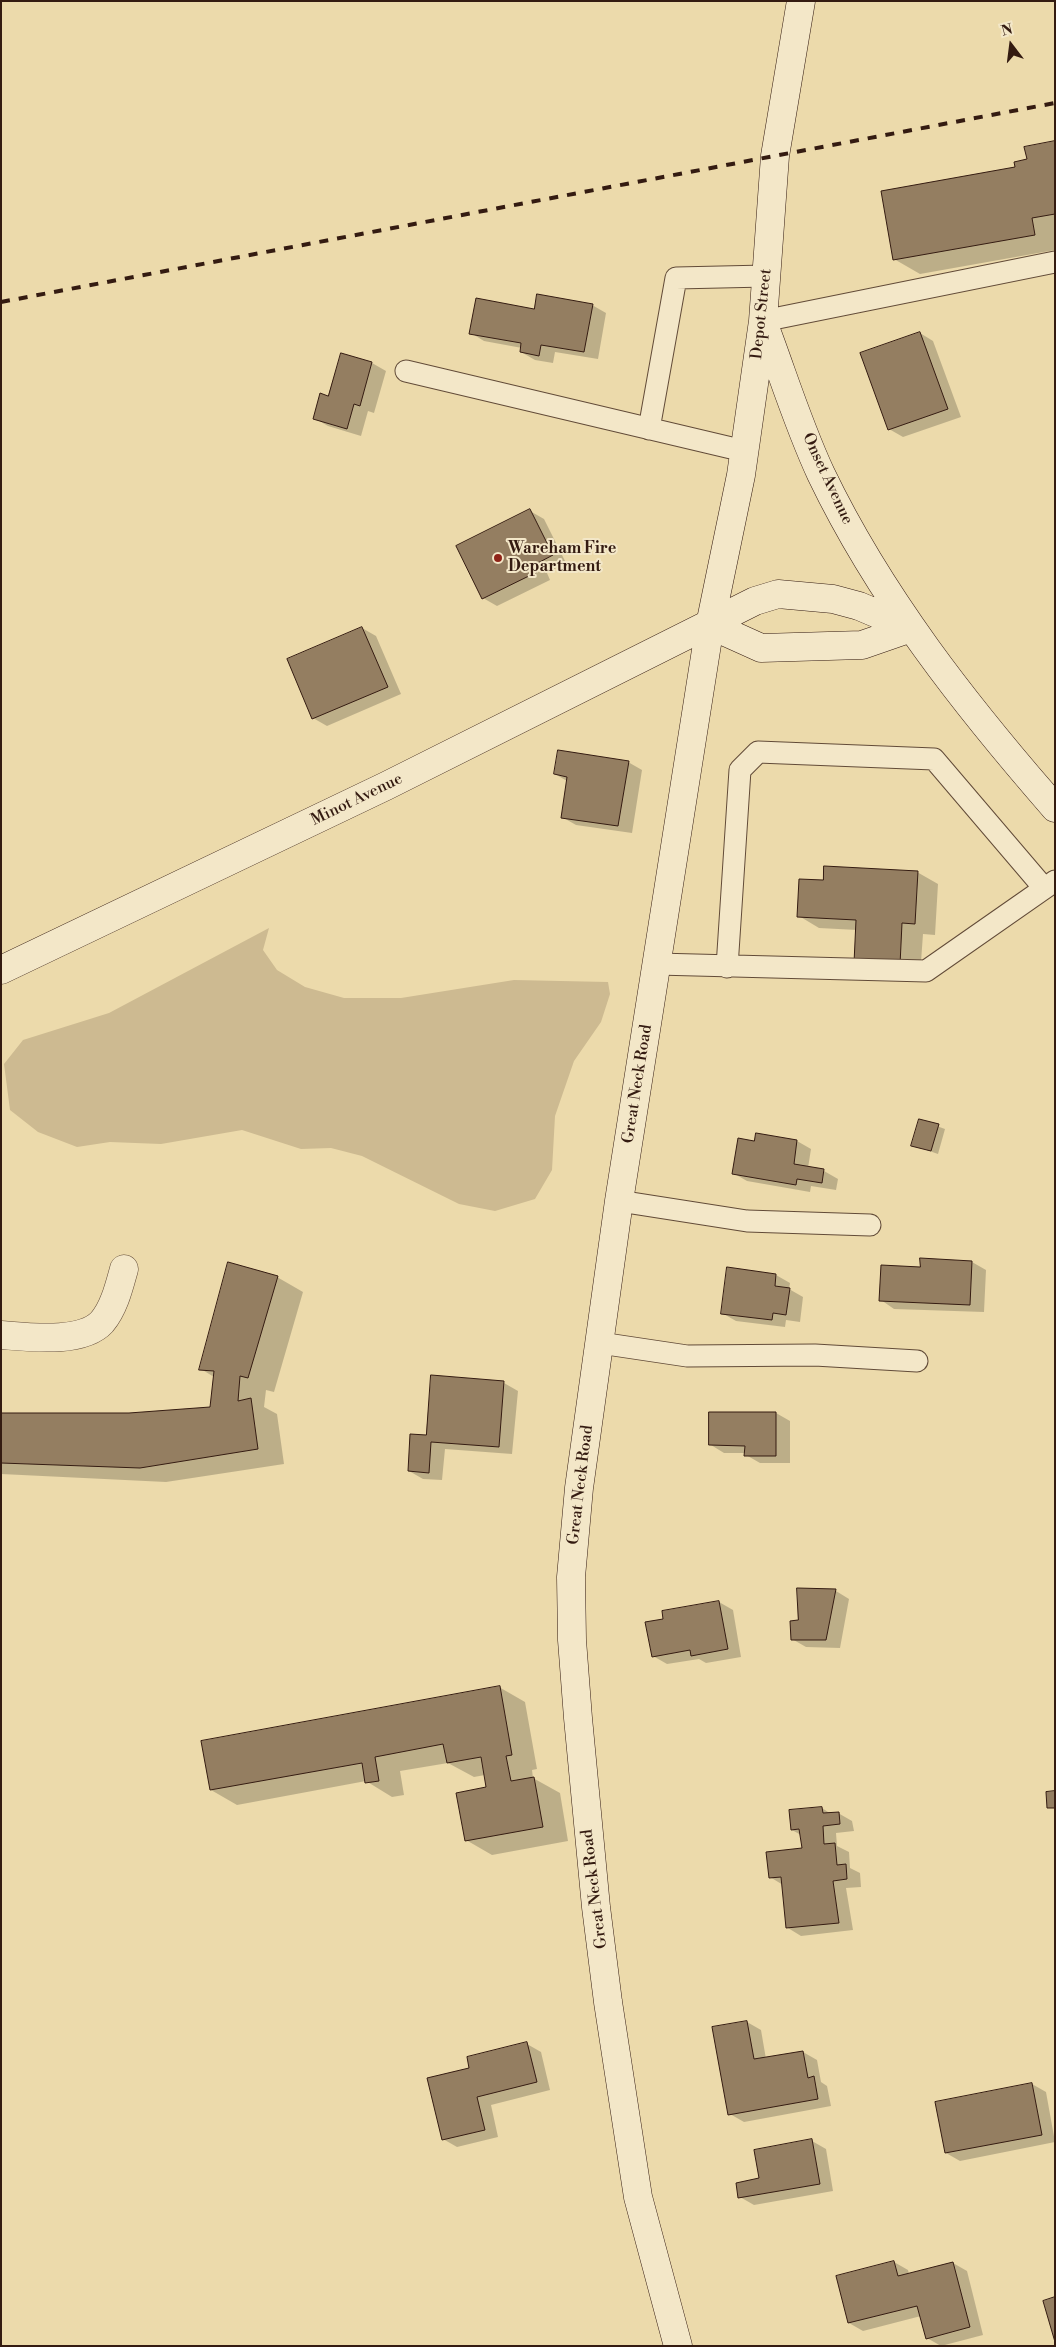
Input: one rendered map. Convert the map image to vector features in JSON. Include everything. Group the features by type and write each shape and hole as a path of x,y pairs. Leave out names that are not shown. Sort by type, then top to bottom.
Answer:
{"main road":[{"name":"Depot Street","path":"710,624 744,451 763,320 775,156 801,1"},
{"name":"Onset Avenue","path":"763,320 821,473 863,551 911,628 1021,769 1055,808"},
{"name":"Onset Avenue","path":"710,624 755,601 778,594 833,599 859,606 911,628"},
{"path":"710,624 761,648 862,645 911,628"},
{"name":"Great Neck Road","path":"678,2346 646,2234 633,2172 596,1908 574,1679 571,1601 572,1553 579,1488 619,1201 710,624"},
{"name":"Minot Avenue","path":"1,970 386,786 710,624"},
{"path":"1,1335 37,1338 63,1336 89,1330 100,1324 107,1315 120,1286 124,1269"}],"lane":[{"path":"763,320 1055,262"},
{"path":"649,429 676,278 766,276"},
{"path":"406,371 744,451"},
{"path":"657,964 727,967 926,971 1050,884 934,759 758,752 740,770 727,967"},
{"path":"619,1201 747,1221 870,1225"},
{"path":"600,1343 687,1356 815,1355 917,1361"}],"shaded area":[{"path":"269,928 263,950 277,970 305,987 344,998 401,998 514,980 608,982 610,994 601,1022 574,1061 555,1116 552,1170 535,1199 495,1211 459,1204 362,1156 331,1148 301,1149 242,1130 161,1144 110,1142 77,1147 38,1132 10,1110 4,1064 23,1040 109,1013"}],"building":[{"path":"1055,141 1055,214 1032,218 1035,235 893,260 881,191 1015,167 1014,162 1027,159 1024,147"},
{"path":"537,294 593,304 584,352 541,345 539,356 520,352 521,343 469,334 476,298 534,309"},
{"path":"920,332 948,409 888,430 860,353"},
{"path":"341,353 372,362 360,406 354,404 347,429 313,419 320,393 328,396"},
{"path":"530,509 553,555 534,565 537,572 482,599 456,546"},
{"path":"362,627 388,687 312,719 287,659"},
{"path":"558,750 629,761 618,826 561,818 567,777 554,774"},
{"path":"824,866 918,871 915,924 902,923 900,965 854,963 856,920 797,917 799,879 823,880"},
{"path":"919,1119 939,1124 931,1151 911,1146"},
{"path":"756,1133 797,1140 794,1164 824,1169 822,1183 797,1179 796,1185 732,1174 738,1138 754,1141"},
{"path":"920,1258 972,1261 970,1305 879,1301 881,1265 920,1267"},
{"path":"228,1262 278,1276 248,1378 240,1376 238,1401 251,1398 258,1449 140,1468 1,1463 1,1413 129,1413 210,1407 214,1371 199,1370"},
{"path":"727,1267 776,1274 775,1286 790,1288 786,1315 773,1313 772,1320 721,1314"},
{"path":"431,1375 504,1381 499,1447 431,1442 429,1473 408,1471 410,1434 426,1435"},
{"path":"709,1412 776,1412 776,1456 744,1456 745,1446 709,1445"},
{"path":"797,1588 836,1589 826,1640 791,1640 790,1621 798,1620"},
{"path":"719,1601 728,1649 691,1656 690,1650 652,1657 645,1622 663,1619 662,1611"},
{"path":"500,1686 512,1755 506,1756 511,1781 534,1777 543,1827 465,1841 456,1793 486,1787 481,1757 447,1763 443,1744 375,1757 379,1781 365,1783 362,1763 210,1790 201,1741"},
{"path":"1055,1791 1055,1808 1047,1808 1046,1792"},
{"path":"822,1807 823,1813 839,1812 840,1824 823,1826 824,1844 835,1843 837,1865 846,1864 847,1879 833,1881 839,1923 786,1928 781,1877 769,1878 766,1852 802,1848 799,1829 791,1830 789,1810"},
{"path":"747,2021 754,2059 803,2051 808,2078 814,2076 818,2099 728,2115 712,2027"},
{"path":"527,2042 537,2082 477,2097 485,2130 442,2140 427,2078 469,2068 467,2057"},
{"path":"1032,2083 1042,2135 945,2153 935,2102"},
{"path":"812,2139 820,2184 738,2198 736,2183 759,2178 754,2150"},
{"path":"894,2261 898,2276 953,2262 970,2327 926,2339 917,2306 848,2323 836,2276"},
{"path":"1055,2297 1055,2342 1043,2301"}],"railway":[{"path":"1,302 1055,103"}],"place":[{"name":"Wareham Fire Department","path":"498,558"}]}
